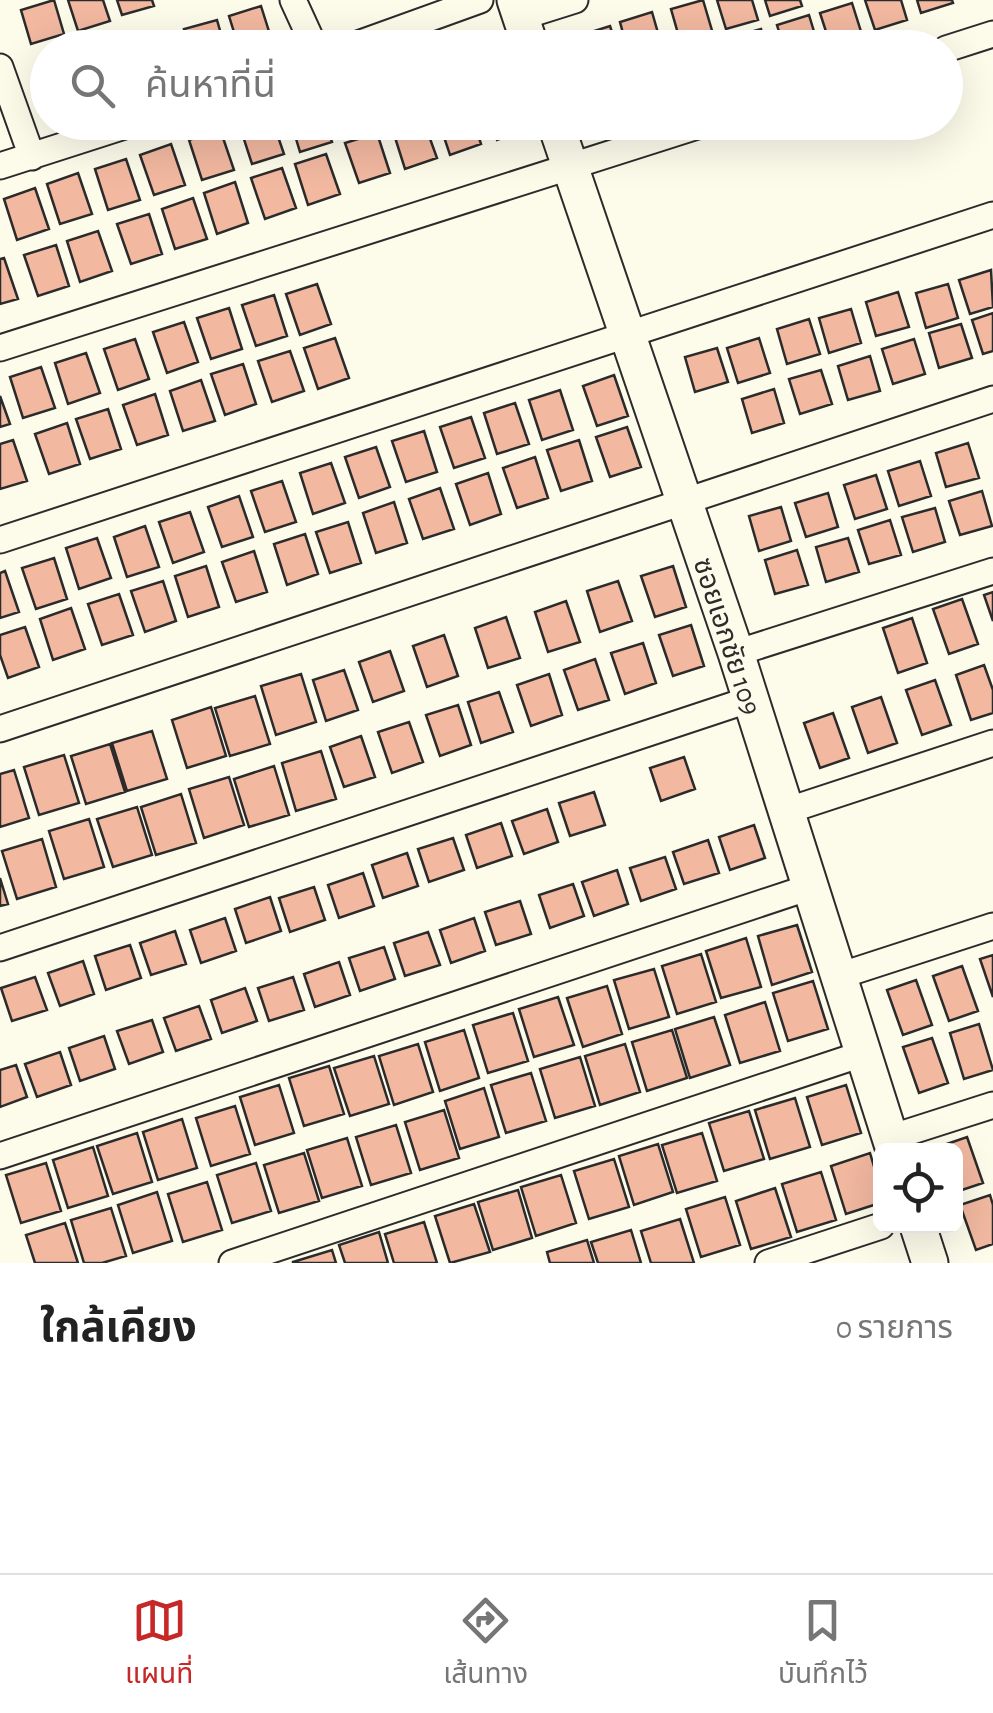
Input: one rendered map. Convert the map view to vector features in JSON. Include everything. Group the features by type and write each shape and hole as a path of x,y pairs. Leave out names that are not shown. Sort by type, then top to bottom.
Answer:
{"street":[{"path":"294,0 307,30"},
{"path":"397,30 480,0"},
{"path":"523,22 576,0"},
{"path":"963,44 993,34"},
{"path":"0,66 32,157"},
{"path":"0,166 83,140"},
{"name":"ซอยเอกชัย 109","path":"561,140 736,654 892,1143"},
{"path":"0,348 652,140"},
{"path":"0,540 993,215"},
{"path":"0,729 993,399"},
{"path":"736,654 993,571"},
{"path":"0,948 748,700"},
{"path":"786,810 993,743"},
{"path":"0,1156 810,887"},
{"path":"840,976 993,926"},
{"path":"232,1263 862,1054"},
{"path":"895,1143 993,1105"},
{"path":"768,1263 873,1229"},
{"path":"920,1233 930,1263"}],"building":[{"path":"54,0 63,30 30,30 30,41 21,10"},
{"path":"68,0 103,0 110,21 78,30"},
{"path":"117,0 152,0 154,6 122,15"},
{"path":"703,0 712,30 677,30 671,9"},
{"path":"717,0 752,0 758,20 726,29"},
{"path":"765,0 800,0 802,6 770,16"},
{"path":"865,0 901,0 907,20 875,30"},
{"path":"917,0 952,0 953,3 921,13"},
{"path":"852,3 860,30 826,30 820,13"},
{"path":"261,6 269,30 233,30 229,16"},
{"path":"652,12 657,30 622,30 620,22"},
{"path":"809,15 814,30 779,30 777,25"},
{"path":"217,20 220,30 184,30"},
{"path":"189,140 224,140 234,170 202,180"},
{"path":"244,140 279,140 284,154 252,164"},
{"path":"296,140 332,142 300,152"},
{"path":"379,140 390,173 359,183 345,143"},
{"path":"396,140 430,140 437,158 405,169"},
{"path":"445,140 480,140 481,144 450,155"},
{"path":"171,144 185,185 154,195 140,155"},
{"path":"326,154 340,194 308,205 295,164"},
{"path":"126,159 140,200 108,210 95,169"},
{"path":"282,168 296,208 265,219 251,178"},
{"path":"78,173 92,214 60,224 47,184"},
{"path":"235,182 248,223 217,234 204,193"},
{"path":"35,188 49,229 17,240 4,199"},
{"path":"193,198 207,239 175,249 162,209"},
{"path":"149,214 162,254 131,264 117,224"},
{"path":"98,231 112,271 80,282 67,241"},
{"path":"56,245 69,286 38,296 24,255"},
{"path":"4,258 18,299 0,304 0,259"},
{"path":"991,270 993,307 970,314 959,280"},
{"path":"317,284 331,324 300,335 286,294"},
{"path":"948,284 958,318 926,328 916,293"},
{"path":"898,292 909,327 876,336 866,302"},
{"path":"274,295 287,336 256,346 242,305"},
{"path":"229,308 242,349 211,359 197,318"},
{"path":"851,309 861,343 829,353 819,318"},
{"path":"993,313 993,351 983,354 972,320"},
{"path":"809,319 820,354 787,364 777,329"},
{"path":"184,322 198,362 167,373 153,332"},
{"path":"961,324 972,358 939,368 929,333"},
{"path":"335,338 349,378 318,389 304,348"},
{"path":"759,338 770,373 738,383 727,348"},
{"path":"135,339 149,379 118,390 104,349"},
{"path":"914,339 925,374 893,384 882,349"},
{"path":"717,348 728,382 695,392 685,357"},
{"path":"290,351 304,391 272,402 258,361"},
{"path":"86,353 100,393 68,404 55,363"},
{"path":"870,356 880,391 848,400 838,366"},
{"path":"243,364 256,404 225,415 211,374"},
{"path":"41,367 55,408 23,418 10,377"},
{"path":"821,370 832,404 800,414 789,379"},
{"path":"614,375 628,416 597,426 583,386"},
{"path":"201,380 215,421 183,431 170,391"},
{"path":"774,389 784,423 752,433 742,399"},
{"path":"560,390 573,430 542,440 529,400"},
{"path":"155,394 168,435 137,445 123,405"},
{"path":"0,396 10,424 0,427"},
{"path":"515,403 529,444 497,454 484,413"},
{"path":"108,409 121,449 90,459 76,419"},
{"path":"471,417 485,458 454,468 440,427"},
{"path":"67,423 80,464 49,474 35,434"},
{"path":"627,427 641,467 610,477 596,437"},
{"path":"424,431 437,472 406,482 392,441"},
{"path":"13,440 27,481 0,489 0,444"},
{"path":"579,440 592,481 561,491 547,450"},
{"path":"968,443 979,478 946,487 936,453"},
{"path":"376,447 390,487 359,498 345,457"},
{"path":"535,457 548,498 517,508 503,468"},
{"path":"920,461 931,496 899,506 888,471"},
{"path":"331,463 345,503 313,514 300,473"},
{"path":"488,473 501,514 470,525 456,484"},
{"path":"876,475 887,509 855,519 844,485"},
{"path":"282,481 296,522 265,532 251,491"},
{"path":"440,488 454,529 423,539 409,499"},
{"path":"982,491 992,526 960,535 949,501"},
{"path":"828,493 838,527 806,537 795,503"},
{"path":"239,496 253,537 222,547 208,507"},
{"path":"394,502 407,543 376,553 363,513"},
{"path":"781,507 791,541 759,551 749,516"},
{"path":"935,508 945,542 913,552 902,517"},
{"path":"190,512 204,552 173,563 159,522"},
{"path":"890,520 901,555 869,564 858,530"},
{"path":"348,522 361,563 330,573 316,532"},
{"path":"145,526 159,567 127,577 114,537"},
{"path":"305,534 318,574 287,585 274,544"},
{"path":"97,538 111,578 79,589 66,548"},
{"path":"848,538 859,572 826,582 816,547"},
{"path":"797,550 808,585 775,594 765,560"},
{"path":"254,551 267,592 236,602 222,562"},
{"path":"54,558 67,599 36,609 22,568"},
{"path":"206,566 219,607 188,617 175,576"},
{"path":"673,566 686,607 655,617 641,576"},
{"path":"5,571 19,612 0,618 0,573"},
{"path":"163,581 176,621 145,632 131,591"},
{"path":"618,581 632,621 600,632 587,591"},
{"path":"993,592 993,621 984,595"},
{"path":"119,594 133,635 102,645 88,604"},
{"path":"962,599 978,644 949,654 933,609"},
{"path":"566,601 580,642 548,652 535,612"},
{"path":"71,608 85,649 53,660 40,619"},
{"path":"506,617 520,658 488,668 475,628"},
{"path":"912,618 927,663 898,673 883,628"},
{"path":"691,625 704,666 673,676 659,635"},
{"path":"25,627 39,667 8,678 0,655 0,635"},
{"path":"444,635 458,676 427,687 413,646"},
{"path":"643,643 656,683 625,694 611,653"},
{"path":"390,651 404,691 373,702 359,662"},
{"path":"595,659 609,700 578,710 564,670"},
{"path":"984,665 993,690 993,713 971,720 956,675"},
{"path":"344,670 358,710 326,721 313,680"},
{"path":"301,674 316,722 276,735 261,686"},
{"path":"549,674 562,715 531,726 517,685"},
{"path":"935,680 951,725 922,735 906,690"},
{"path":"499,692 513,732 481,743 468,702"},
{"path":"255,696 270,744 230,756 215,708"},
{"path":"881,697 897,743 868,753 852,707"},
{"path":"458,705 471,745 440,756 426,715"},
{"path":"211,707 226,756 187,768 172,720"},
{"path":"833,713 849,758 820,768 804,723"},
{"path":"409,722 423,762 392,773 378,732"},
{"path":"152,731 167,779 127,791 112,743"},
{"path":"361,736 375,777 344,787 330,747"},
{"path":"110,744 125,792 86,804 71,756"},
{"path":"321,751 336,799 296,811 282,763"},
{"path":"64,755 79,803 39,815 24,767"},
{"path":"684,757 695,789 661,801 650,768"},
{"path":"274,766 289,815 249,827 234,779"},
{"path":"14,770 29,818 0,827 0,774"},
{"path":"229,777 244,825 204,838 189,789"},
{"path":"594,792 605,825 570,836 559,803"},
{"path":"181,794 196,843 156,855 141,807"},
{"path":"137,807 152,855 113,867 97,819"},
{"path":"547,809 558,842 524,854 512,821"},
{"path":"89,819 104,867 64,879 49,831"},
{"path":"501,823 512,856 477,868 466,835"},
{"path":"754,825 765,858 730,870 719,837"},
{"path":"453,838 464,870 429,882 418,849"},
{"path":"42,839 56,887 17,899 2,851"},
{"path":"708,840 719,873 684,884 673,852"},
{"path":"407,853 418,886 383,898 372,865"},
{"path":"665,857 676,889 641,901 630,868"},
{"path":"617,870 628,904 594,916 582,882"},
{"path":"363,873 374,906 339,918 328,885"},
{"path":"0,878 8,904 0,906"},
{"path":"573,884 584,916 550,928 539,895"},
{"path":"314,887 325,920 290,932 279,898"},
{"path":"270,897 281,931 246,943 235,909"},
{"path":"520,901 531,934 496,945 485,912"},
{"path":"225,918 236,951 201,963 190,930"},
{"path":"474,918 485,951 451,963 440,930"},
{"path":"797,925 812,972 772,985 758,936"},
{"path":"175,931 186,964 151,975 140,943"},
{"path":"428,932 440,965 405,976 394,943"},
{"path":"746,938 761,987 721,998 706,951"},
{"path":"130,945 141,978 106,990 95,956"},
{"path":"384,947 395,979 360,991 349,958"},
{"path":"701,954 716,1002 677,1014 662,966"},
{"path":"993,955 993,997 980,959"},
{"path":"83,961 94,994 60,1006 48,973"},
{"path":"339,962 350,995 315,1007 304,974"},
{"path":"962,966 978,1011 949,1021 933,976"},
{"path":"654,969 669,1017 629,1029 614,980"},
{"path":"35,977 47,1010 12,1021 1,988"},
{"path":"293,977 304,1010 269,1021 258,988"},
{"path":"916,980 932,1025 903,1035 887,990"},
{"path":"813,981 828,1029 788,1041 773,993"},
{"path":"607,986 622,1034 583,1047 567,998"},
{"path":"245,988 257,1021 222,1033 211,1000"},
{"path":"558,997 574,1045 534,1057 519,1009"},
{"path":"765,1002 780,1051 740,1063 725,1015"},
{"path":"199,1006 211,1039 176,1051 164,1018"},
{"path":"513,1013 528,1061 488,1073 473,1025"},
{"path":"714,1017 730,1065 690,1078 675,1029"},
{"path":"152,1020 163,1052 129,1064 117,1031"},
{"path":"979,1024 993,1070 964,1079 950,1033"},
{"path":"464,1030 479,1078 440,1091 425,1042"},
{"path":"672,1030 687,1078 647,1091 632,1042"},
{"path":"104,1036 115,1069 80,1081 69,1048"},
{"path":"932,1038 948,1083 919,1093 903,1047"},
{"path":"418,1044 433,1092 394,1105 379,1056"},
{"path":"625,1044 640,1092 600,1105 585,1056"},
{"path":"60,1052 71,1085 37,1097 25,1064"},
{"path":"374,1056 389,1104 350,1116 334,1068"},
{"path":"580,1057 595,1106 555,1118 540,1069"},
{"path":"16,1065 27,1097 0,1107 0,1070"},
{"path":"329,1066 344,1114 304,1126 289,1078"},
{"path":"531,1073 546,1121 506,1133 491,1085"},
{"path":"279,1085 294,1133 255,1145 240,1097"},
{"path":"846,1085 861,1133 822,1145 807,1097"},
{"path":"484,1088 499,1137 460,1149 445,1101"},
{"path":"795,1098 810,1147 770,1159 755,1110"},
{"path":"235,1106 250,1154 211,1166 196,1118"},
{"path":"444,1110 459,1158 420,1170 405,1122"},
{"path":"749,1111 764,1159 724,1171 709,1123"},
{"path":"182,1119 197,1168 158,1180 143,1132"},
{"path":"396,1125 411,1173 371,1185 356,1137"},
{"path":"137,1133 152,1182 113,1194 97,1146"},
{"path":"702,1133 717,1181 677,1193 662,1145"},
{"path":"967,1137 983,1183 963,1190 963,1143 950,1143"},
{"path":"347,1138 362,1186 322,1198 307,1150"},
{"path":"658,1144 673,1192 634,1205 619,1156"},
{"path":"93,1147 108,1196 68,1208 53,1160"},
{"path":"304,1153 319,1201 279,1213 264,1165"},
{"path":"870,1153 873,1205 846,1214 831,1166"},
{"path":"614,1159 629,1207 589,1219 574,1171"},
{"path":"46,1163 61,1211 21,1223 6,1175"},
{"path":"256,1163 271,1211 232,1223 217,1175"},
{"path":"821,1172 836,1220 797,1232 782,1184"},
{"path":"561,1175 576,1223 536,1236 521,1187"},
{"path":"207,1182 222,1230 183,1242 168,1194"},
{"path":"775,1188 791,1237 751,1249 736,1201"},
{"path":"518,1190 532,1238 493,1250 478,1202"},
{"path":"157,1192 172,1241 133,1253 118,1205"},
{"path":"990,1195 993,1244 976,1250 963,1204"},
{"path":"725,1197 740,1245 701,1257 686,1209"},
{"path":"474,1204 490,1252 450,1263 435,1216"},
{"path":"111,1208 126,1256 84,1263 71,1220"},
{"path":"680,1219 694,1263 651,1263 641,1231"},
{"path":"424,1222 437,1263 394,1263 385,1234"},
{"path":"65,1223 78,1263 35,1263 26,1235"},
{"path":"631,1230 641,1263 598,1263 591,1242"},
{"path":"379,1232 388,1263 345,1263 339,1245"},
{"path":"587,1240 594,1263 550,1263 547,1252"},
{"path":"332,1250 336,1263 293,1263 293,1262"}]}
